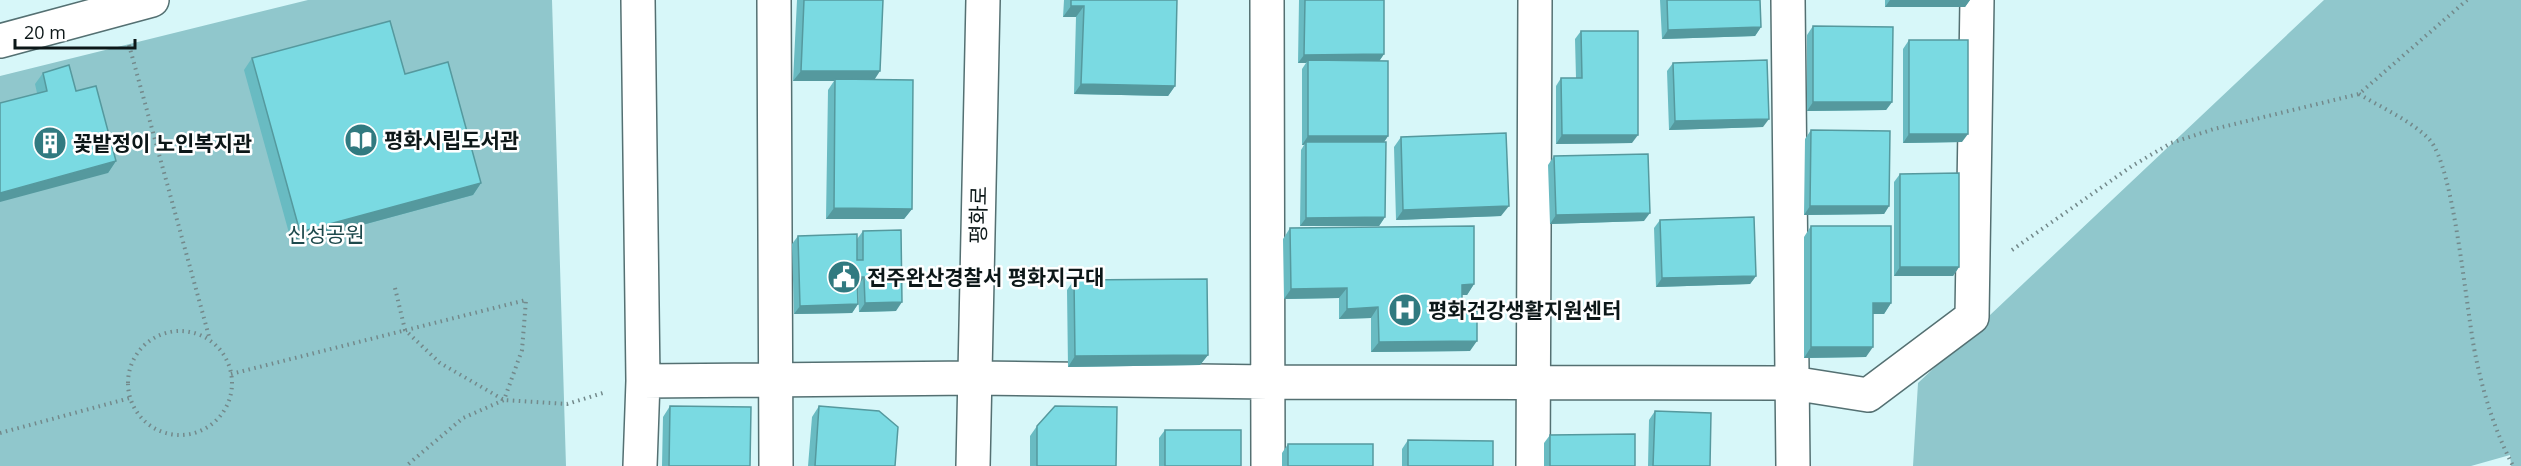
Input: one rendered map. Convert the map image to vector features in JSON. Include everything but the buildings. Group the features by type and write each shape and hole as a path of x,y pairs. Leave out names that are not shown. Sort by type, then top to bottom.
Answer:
{"street":[{"path":"0,41 85,9 119,9 152,0"},
{"path":"638,0 643,381 640,466"},
{"path":"774,0 776,466"},
{"name":"평화로","path":"973,466 983,0"},
{"path":"1267,0 1268,466"},
{"path":"1533,466 1535,0"},
{"path":"1788,0 1793,466"},
{"path":"643,381 975,378 1269,382 1792,383 1868,395 1972,317 1977,0"}],"path":[{"path":"1972,285 2012,250 2132,166 2171,142 2214,129 2359,94 2467,0"},
{"path":"119,9 210,340"},
{"path":"2359,94 2414,127 2429,140 2438,153 2449,195 2475,356 2487,408 2513,466"},
{"path":"395,288 405,330 440,363 504,400 567,404 643,381"},
{"path":"231,374 526,300 522,350 504,400 463,418 406,466"},
{"path":"189,331 210,340 226,358 231,374 226,407 210,425 195,433 171,434 148,424 130,398 128,381 132,362 139,351 154,338 171,332 189,331"},
{"path":"0,433 130,398"}],"green space":[{"name":"신성공원","path":"308,0 552,0 566,466 0,466 0,76"},
{"path":"2324,0 2521,0 2521,466 2511,466 2510,455 2471,466 1913,466 1918,383"}],"place":[{"name":"평화시립도서관","path":"361,140"},
{"name":"꽃밭정이 노인복지관","path":"50,143"},
{"name":"전주완산경찰서 평화지구대","path":"844,277"},
{"name":"평화건강생활지원센터","path":"1405,310"}]}
